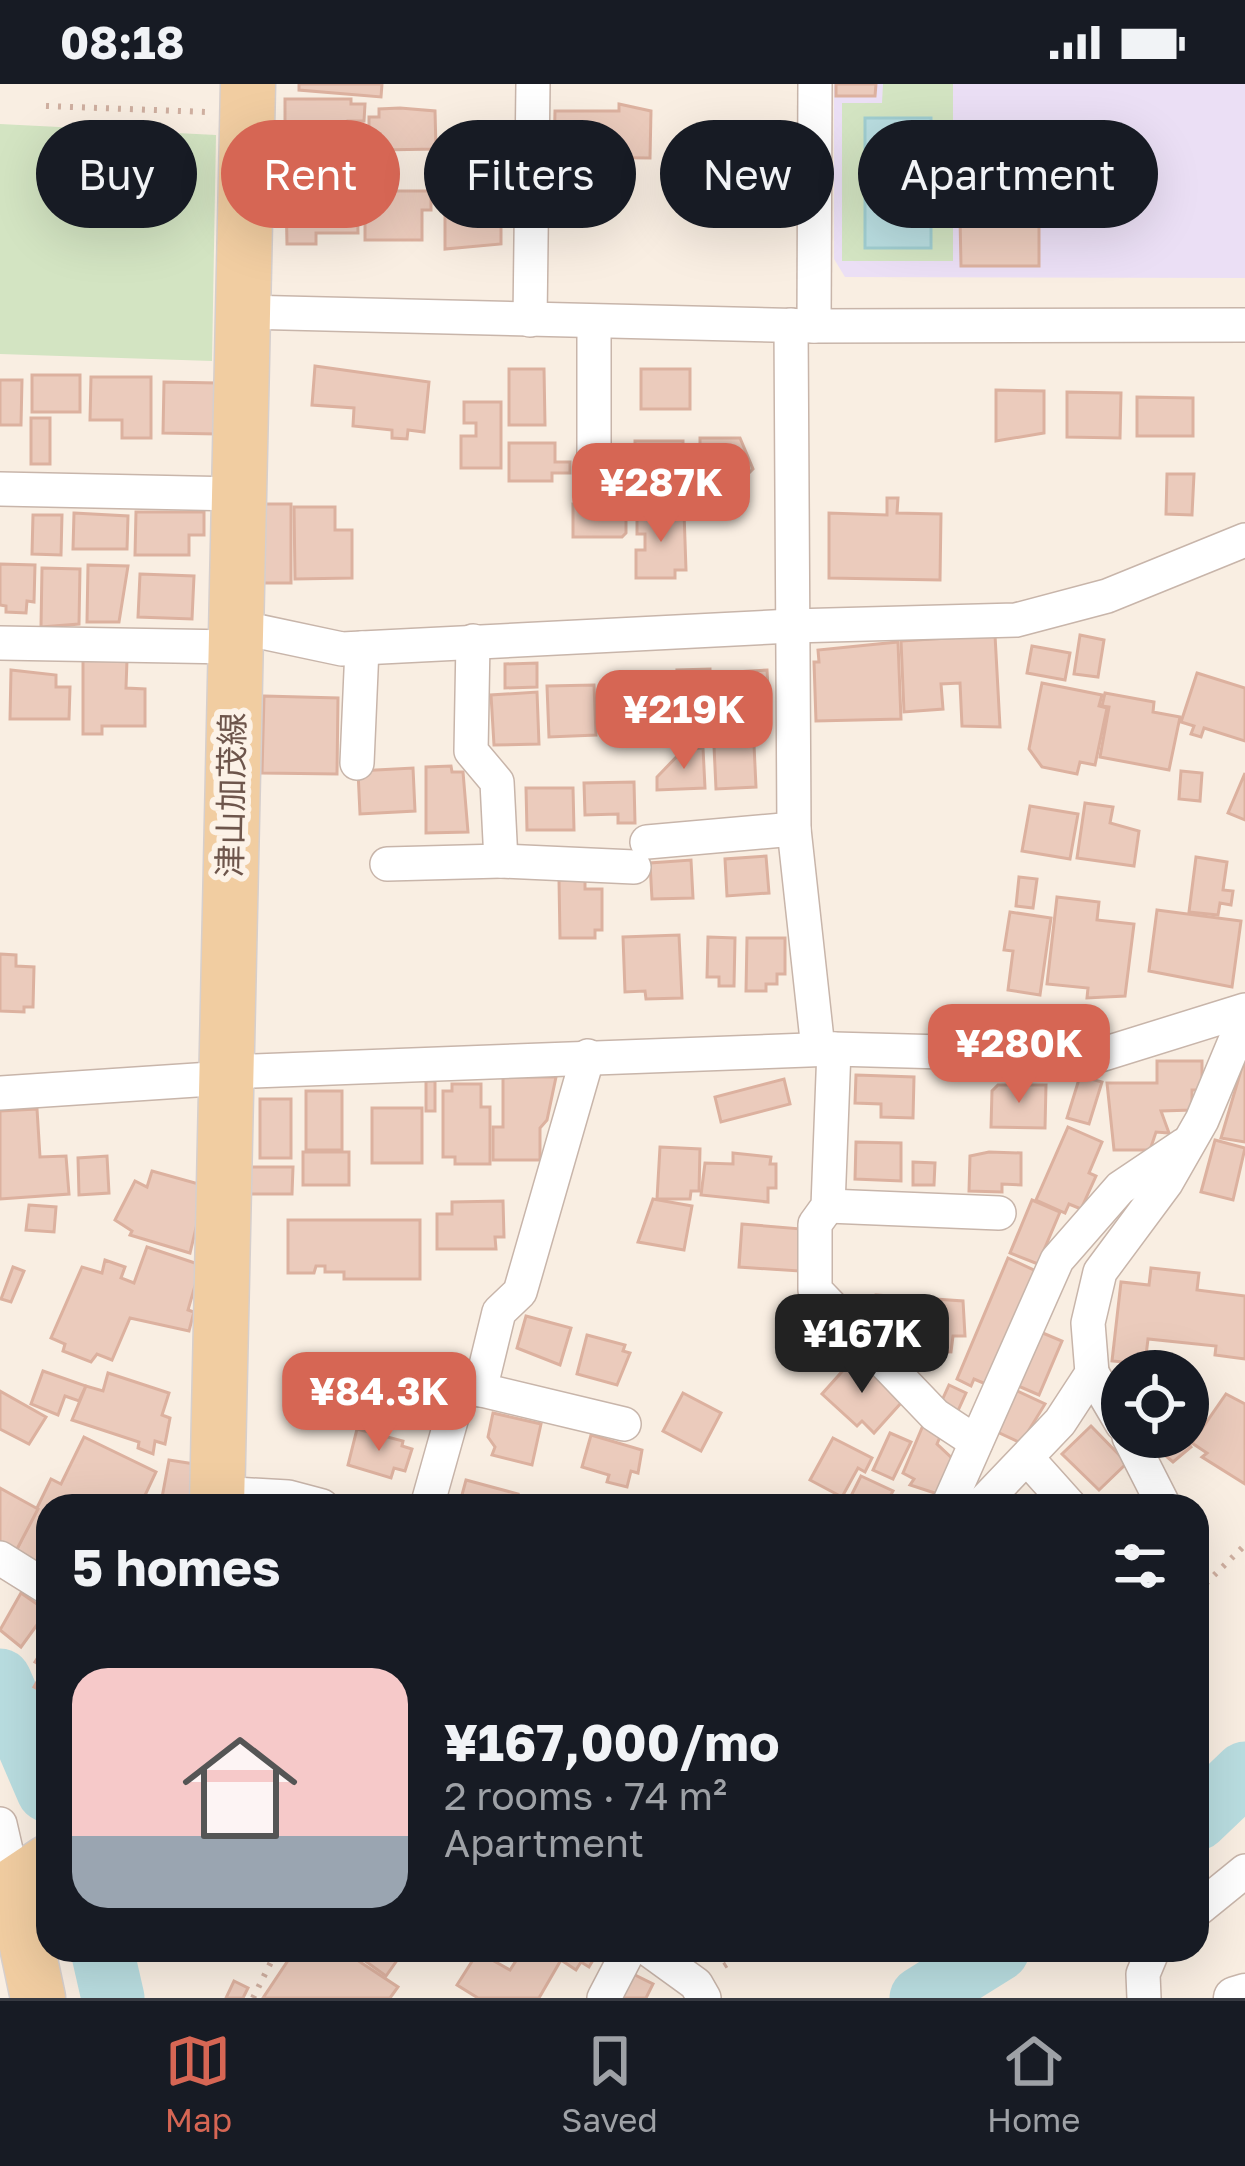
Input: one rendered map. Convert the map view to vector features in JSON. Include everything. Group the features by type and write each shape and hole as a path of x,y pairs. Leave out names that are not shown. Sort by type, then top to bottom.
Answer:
{"main road":[{"name":"津山加茂線","path":"217,1494 244,228"},
{"path":"35,1871 36,1913"},
{"path":"37,1962 38,1998"}],"street":[{"path":"530,320 532,84"},
{"path":"815,84 792,626 794,829 826,1049 828,1206 815,1224 815,1290 935,1415 976,1442"},
{"path":"241,312 803,326 1245,325"},
{"path":"594,322 594,489"},
{"path":"0,489 238,494"},
{"path":"0,643 234,636 342,650 792,626 1016,620 1107,596 1245,540"},
{"path":"473,641 471,751 497,782 501,861"},
{"path":"357,763 362,648"},
{"path":"387,864 640,854 794,829"},
{"path":"0,1093 226,1078 252,1071 588,1056 826,1049 1097,1056 1245,1014"},
{"path":"1101,1388 1092,1373 1088,1329 1100,1272 1188,1143 1245,1014"},
{"path":"480,1390 500,1312 520,1292 588,1056"},
{"path":"953,1494 1057,1260 1120,1188 1188,1143"},
{"path":"828,1206 999,1213"},
{"path":"1034,1308 1088,1329"},
{"path":"992,1494 1060,1422 1092,1373"},
{"path":"430,1494 461,1385 624,1424"},
{"path":"1027,1458 1059,1494"},
{"path":"1140,1458 1159,1494"},
{"path":"0,1558 36,1580"},
{"path":"0,1824 35,1871"},
{"path":"1209,1900 1245,1870"},
{"path":"604,1998 623,1962"},
{"path":"661,1962 692,1993"},
{"path":"1144,1998 1143,1974 1148,1962"},
{"path":"1235,1998 1245,1995"}],"path":[{"path":"46,106 248,99"},
{"path":"1209,1580 1245,1545"},
{"path":"253,1998 271,1962"}],"shaded area":[{"path":"834,84 1245,84 1245,278 845,277 834,259"}],"green space":[{"path":"883,84 953,84 953,120 858,120 858,228 953,228 953,261 842,261 842,103 882,103"},
{"path":"0,124 36,126 36,228 197,228 197,134 216,135 212,361 0,354"}],"water":[{"path":"865,118 931,118 931,120"},
{"path":"865,228 931,228 931,248 865,248"}],"building":[{"path":"299,84 382,84 381,97 299,90"},
{"path":"836,84 876,84 875,96 836,96"},
{"path":"285,99 351,99 351,104 365,104 364,120 285,120"},
{"path":"619,104 651,111 650,158 636,158 636,120 555,120 555,111 619,111"},
{"path":"379,109 435,111 435,120 424,120 424,149 400,150 400,120 369,120 379,117"},
{"path":"400,191 424,191 422,240 365,240 365,228 400,228"},
{"path":"287,228 358,228 358,233 316,233 316,244 287,244"},
{"path":"445,228 501,228 501,244 445,249"},
{"path":"960,228 1039,228 1039,266 961,266"},
{"path":"315,366 429,382 424,432 408,430 407,439 392,438 392,430 353,426 354,408 312,405"},
{"path":"509,369 544,369 545,425 509,425"},
{"path":"641,369 690,369 690,409 641,409"},
{"path":"32,375 80,375 80,412 32,412"},
{"path":"91,377 151,377 151,438 122,438 122,420 90,420"},
{"path":"0,380 22,380 21,425 0,425"},
{"path":"164,382 217,383 217,434 163,433"},
{"path":"996,390 1044,391 1044,433 996,441"},
{"path":"1067,392 1121,393 1120,438 1067,437"},
{"path":"1137,397 1193,398 1193,436 1137,436"},
{"path":"464,402 501,402 501,468 461,468 461,436 476,436 476,423 464,423"},
{"path":"31,418 50,418 50,464 31,464"},
{"path":"700,438 740,438 753,469 741,481 700,481"},
{"path":"635,441 683,441 683,481 635,481"},
{"path":"509,443 555,443 555,462 570,462 570,473 552,473 552,481 509,481"},
{"path":"1167,474 1194,474 1192,515 1166,514"},
{"path":"887,498 898,498 897,513 941,514 940,580 829,578 829,513 887,515"},
{"path":"258,504 291,504 291,583 258,583"},
{"path":"573,504 626,504 626,533 622,537 573,537"},
{"path":"294,507 335,507 335,530 352,530 352,578 295,579"},
{"path":"136,512 204,512 204,535 189,535 189,555 135,555"},
{"path":"637,512 684,512 686,570 675,570 675,578 636,578 636,550 645,550 645,534 637,534"},
{"path":"74,513 128,516 127,549 73,549"},
{"path":"33,515 62,515 61,555 32,554"},
{"path":"0,564 35,565 34,602 27,601 26,613 6,612 6,606 0,605"},
{"path":"88,565 128,566 119,622 87,622"},
{"path":"42,568 80,569 79,624 41,627"},
{"path":"140,574 194,576 192,619 138,617"},
{"path":"995,635 1000,727 962,726 960,683 941,684 943,709 904,712 901,641"},
{"path":"1080,635 1104,640 1098,677 1074,674"},
{"path":"898,642 901,719 816,721 814,662 819,662 818,650"},
{"path":"1032,646 1070,653 1065,680 1027,673"},
{"path":"83,660 127,660 126,688 145,689 145,726 102,726 102,734 83,734"},
{"path":"537,663 537,687 505,688 505,664"},
{"path":"710,669 711,724 666,726 665,681 678,681 677,670"},
{"path":"11,670 56,675 56,687 70,687 69,719 10,719"},
{"path":"767,670 770,724 722,727 719,673"},
{"path":"1197,673 1245,688 1245,741 1204,728 1201,737 1191,734 1194,726 1181,722"},
{"path":"642,683 645,737 604,738 601,685"},
{"path":"1042,683 1102,695 1099,706 1107,708 1095,765 1080,762 1077,774 1042,767 1029,749"},
{"path":"594,685 596,735 549,737 547,686"},
{"path":"537,692 539,744 494,745 491,695"},
{"path":"1105,693 1154,702 1153,712 1180,717 1169,770 1100,757 1109,707 1102,706"},
{"path":"264,696 338,698 337,774 262,773"},
{"path":"754,745 756,787 716,789 714,746"},
{"path":"703,748 705,788 657,790 657,777 684,749"},
{"path":"451,766 452,772 463,772 468,832 426,833 426,767"},
{"path":"413,768 415,811 360,814 358,771"},
{"path":"1181,771 1202,773 1200,801 1179,799"},
{"path":"1245,773 1245,820 1228,813"},
{"path":"634,782 635,823 618,823 618,814 585,815 584,783"},
{"path":"526,788 573,788 574,830 527,830"},
{"path":"1085,803 1113,807 1110,823 1139,831 1134,866 1077,858"},
{"path":"1030,806 1078,814 1070,859 1022,851"},
{"path":"766,856 769,893 727,896 725,859"},
{"path":"1196,857 1227,862 1223,890 1233,891 1231,905 1220,903 1218,915 1189,912"},
{"path":"691,860 693,898 652,899 650,863"},
{"path":"1019,877 1037,879 1033,908 1016,906"},
{"path":"559,880 585,880 585,889 602,889 602,930 595,930 595,938 560,938"},
{"path":"1057,897 1099,902 1097,920 1134,924 1125,996 1087,998 1088,988 1047,984"},
{"path":"1157,910 1241,921 1232,987 1149,971"},
{"path":"1010,912 1051,918 1040,995 1008,990 1013,951 1004,950"},
{"path":"679,935 682,998 646,999 645,991 625,992 623,937"},
{"path":"708,937 735,938 734,986 719,986 719,977 707,977"},
{"path":"747,938 785,938 785,974 777,974 777,984 766,984 766,991 746,991"},
{"path":"0,954 16,955 16,966 34,967 33,1007 24,1007 24,1012 0,1011"},
{"path":"1245,1057 1245,1142 1221,1138"},
{"path":"1157,1061 1202,1061 1202,1090 1192,1090 1192,1110 1161,1111 1169,1133 1156,1132 1150,1150 1114,1150 1107,1083 1157,1083"},
{"path":"856,1075 914,1077 913,1118 881,1117 881,1104 855,1103"},
{"path":"1080,1076 1102,1082 1089,1124 1067,1118"},
{"path":"503,1077 556,1077 547,1120 540,1128 540,1160 493,1160 493,1127 503,1127"},
{"path":"784,1079 790,1104 721,1122 715,1097"},
{"path":"426,1081 435,1081 435,1111 426,1111"},
{"path":"452,1084 481,1084 481,1107 490,1107 490,1164 455,1164 455,1157 443,1157 443,1091 452,1091"},
{"path":"998,1085 1046,1085 1045,1128 991,1127 992,1091"},
{"path":"306,1091 342,1091 342,1150 306,1150"},
{"path":"260,1099 291,1099 291,1158 260,1158"},
{"path":"372,1108 422,1108 422,1163 372,1163"},
{"path":"37,1109 40,1157 66,1156 69,1194 0,1199 0,1111"},
{"path":"1068,1127 1102,1142 1089,1173 1096,1176 1081,1209 1069,1204 1065,1213 1036,1200"},
{"path":"1215,1140 1245,1148 1233,1200 1201,1192"},
{"path":"856,1142 901,1143 901,1181 855,1179"},
{"path":"660,1147 700,1149 699,1191 691,1191 690,1199 657,1199"},
{"path":"303,1152 349,1152 349,1185 303,1185"},
{"path":"733,1153 771,1157 770,1164 776,1164 776,1188 768,1188 768,1202 701,1195 705,1163 733,1164"},
{"path":"1021,1153 1021,1185 1002,1184 1002,1192 969,1191 970,1156"},
{"path":"107,1156 109,1193 79,1195 78,1158"},
{"path":"913,1162 935,1163 934,1185 913,1185"},
{"path":"246,1167 293,1167 292,1194 246,1194"},
{"path":"152,1171 206,1186 190,1253 130,1235 132,1231 115,1220 135,1181 147,1187"},
{"path":"653,1199 692,1206 684,1250 638,1242"},
{"path":"1032,1200 1060,1212 1038,1264 1010,1253"},
{"path":"503,1201 504,1237 495,1237 496,1249 437,1249 437,1214 452,1214 452,1202"},
{"path":"29,1205 56,1207 54,1232 26,1230"},
{"path":"288,1220 420,1220 420,1279 344,1279 344,1272 325,1272 325,1266 316,1266 314,1273 288,1273"},
{"path":"742,1224 802,1229 799,1271 739,1267"},
{"path":"147,1247 201,1265 188,1310 194,1312 189,1331 130,1318 112,1360 97,1354 91,1362 63,1351 65,1344 51,1338 82,1267 102,1273 105,1260 125,1267 121,1278 134,1283"},
{"path":"1008,1258 1036,1271 988,1385 974,1379 971,1386 957,1379"},
{"path":"13,1267 24,1271 11,1302 1,1299"},
{"path":"1151,1268 1199,1273 1197,1290 1245,1296 1245,1359 1215,1355 1216,1346 1148,1339 1147,1350 1113,1350 1121,1282 1149,1285"},
{"path":"876,1295 963,1301 965,1336 953,1336 951,1352 909,1349 911,1333 873,1331"},
{"path":"526,1316 571,1328 560,1365 517,1348"},
{"path":"1038,1331 1062,1341 1039,1395 1016,1385"},
{"path":"587,1335 625,1345 623,1351 630,1353 617,1385 577,1374"},
{"path":"856,1356 901,1403 874,1433 862,1421 857,1426 822,1394"},
{"path":"381,1357 436,1372 425,1411 371,1396"},
{"path":"43,1371 86,1386 79,1401 65,1396 58,1415 31,1404"},
{"path":"108,1373 169,1393 162,1415 170,1418 165,1444 155,1441 153,1454 138,1448 139,1442 72,1420 86,1386 103,1391"},
{"path":"949,1385 966,1393 956,1415 939,1407"},
{"path":"1011,1388 1045,1404 1021,1443 991,1429"},
{"path":"0,1391 46,1417 29,1444 0,1429"},
{"path":"683,1393 721,1413 701,1451 663,1431"},
{"path":"1226,1394 1245,1404 1245,1484 1204,1458 1209,1458 1209,1418"},
{"path":"493,1413 541,1424 532,1465 492,1455 495,1447 488,1437"},
{"path":"924,1423 942,1432 937,1444 955,1461 945,1494 910,1485 914,1479 903,1473"},
{"path":"1091,1426 1101,1436 1101,1458 1122,1458 1127,1463 1099,1490 1062,1454"},
{"path":"357,1429 403,1441 402,1446 412,1449 405,1471 394,1468 391,1478 348,1465"},
{"path":"890,1433 911,1442 893,1479 873,1470"},
{"path":"591,1435 642,1450 638,1473 631,1471 627,1487 607,1482 609,1475 582,1467"},
{"path":"84,1437 156,1472 146,1494 44,1494 51,1479 61,1484"},
{"path":"833,1438 872,1458 865,1472 858,1468 844,1494 810,1480"},
{"path":"169,1460 201,1465 196,1494 163,1494"},
{"path":"861,1476 893,1491 891,1494 852,1494"},
{"path":"466,1480 518,1494 462,1494"},
{"path":"0,1488 36,1508 36,1513 16,1551 0,1542"},
{"path":"36,1510 36,1561 16,1551"},
{"path":"21,1593 36,1603 36,1626 21,1647 0,1630"},
{"path":"287,1962 360,1962 398,1987 390,1998 263,1998"},
{"path":"367,1962 396,1962 386,1976"},
{"path":"472,1962 496,1962 510,1970 515,1962 560,1962 539,1998 478,1998 457,1985"},
{"path":"629,1972 653,1984 646,1998 617,1998"},
{"path":"234,1981 248,1988 243,1998 226,1998"}],"waterway":[{"path":"0,1680 36,1763"},
{"path":"1209,1808 1245,1773"},
{"path":"105,1962 113,1998"},
{"path":"921,1998 979,1962"}]}
